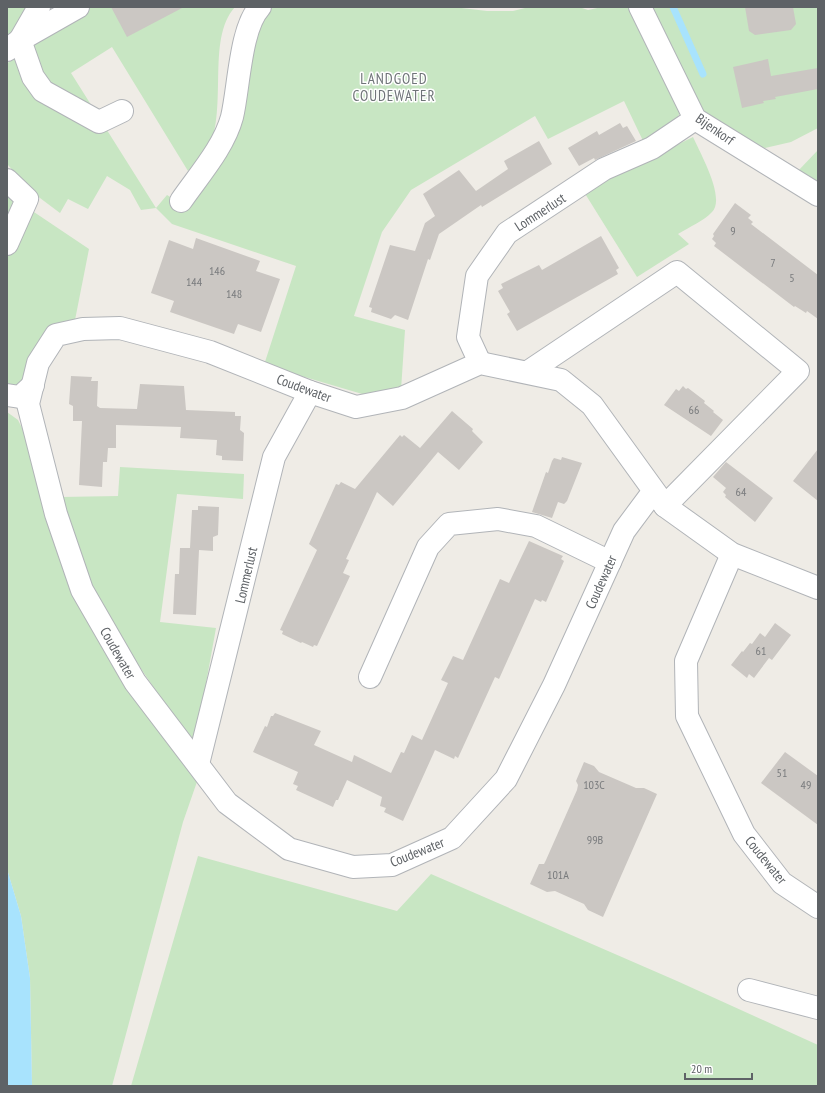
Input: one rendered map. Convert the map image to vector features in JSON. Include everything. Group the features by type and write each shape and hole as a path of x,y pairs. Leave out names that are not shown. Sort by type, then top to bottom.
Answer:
{"street":[{"path":"13,45 39,7"},
{"path":"13,45 78,7"},
{"path":"181,201 222,140 232,117 247,34 260,7"},
{"name":"Bijenkorf","path":"640,7 695,119 818,195"},
{"path":"13,45 33,77 44,91 98,122 122,111"},
{"name":"Lommerlust","path":"480,363 468,337 477,276 507,233 604,170 652,148 695,119"},
{"path":"7,180 27,199 7,244"},
{"name":"Coudewater","path":"480,363 402,398 356,407 310,392 210,352 120,328 83,329 56,335 38,363 28,404 56,514 82,590 135,682 227,803 290,849 353,867 392,865 452,838 506,779 554,685 624,531 798,371 677,272 528,372"},
{"path":"480,363 560,380 592,405 659,499 732,554 818,588"},
{"path":"7,395 20,397 33,385"},
{"name":"Lommerlust","path":"198,764 274,457 310,392"},
{"path":"370,677 428,547 449,524 498,519 536,526 610,562"},
{"name":"Coudewater","path":"732,554 686,661 687,716 744,834 782,883 818,907"},
{"path":"749,990 818,1008"}],"green space":[{"path":"7,7 27,7 7,40"},
{"path":"92,7 235,7 226,21 221,38 218,98 213,137 205,157 188,171 112,47 71,73 156,208 141,210 130,190 107,176 88,209 68,199 60,213 32,192 8,165 7,64 24,45"},
{"path":"272,7 453,7 487,11 513,11 529,7 579,7 588,10 602,7 627,7 634,10 681,111 672,127 645,145 624,101 548,139 535,116 411,190 382,232 354,316 405,330 401,390 369,396 264,365 296,266 172,224 156,208 167,195 187,207 263,16"},
{"path":"649,7 818,7 818,128 791,142 765,148 751,143 702,110"},
{"path":"693,137 706,164 714,186 716,197 715,205 712,212 705,218 678,234 689,244 637,277 584,192 593,186"},
{"path":"818,150 818,187 797,172"},
{"path":"7,190 22,204 89,249 75,320 20,391 7,390"},
{"path":"7,412 18,420 23,430 49,516 199,776 183,822 112,1086 32,1086 30,978 21,916 7,869"},
{"path":"120,467 244,474 243,499 177,494 160,622 216,628 195,744 173,716 108,620 71,537 61,497 118,496"},
{"path":"198,856 397,911 431,874 677,981 818,1045 818,1086 131,1086"}],"water":[{"path":"7,869 21,916 30,978 32,1086 7,1086"}],"building":[{"path":"111,7 184,7 127,37"},
{"path":"745,7 793,7 796,24 791,30 755,35 749,31"},
{"path":"768,59 771,76 818,68 818,89 775,97 776,99 763,101 764,103 742,108 733,67"},
{"path":"620,123 623,128 627,126 636,141 595,160 594,158 579,166 568,148 597,131 599,135"},
{"path":"539,141 552,164 482,207 481,205 439,234 430,260 428,259 408,320 395,315 391,319 371,312 372,308 369,307 390,245 415,251 425,223 435,216 423,194 459,170 476,191 508,169 504,161"},
{"path":"735,203 751,215 748,218 753,222 751,224 818,275 818,319 807,311 806,313 795,306 794,307 714,246 716,243 712,239 714,236 713,234"},
{"path":"601,236 619,268 616,270 618,274 517,331 507,314 510,312 498,291 503,288 501,284 539,265 542,270"},
{"path":"196,238 260,261 256,271 280,279 261,332 238,324 234,334 170,312 174,301 151,293 169,240 193,249"},
{"path":"71,376 92,377 91,381 98,381 97,406 100,408 137,409 140,384 184,386 186,410 235,412 235,416 241,416 240,430 244,433 243,461 222,460 222,456 216,455 217,440 180,438 181,427 116,425 116,448 108,448 107,462 103,462 102,487 79,485 82,421 73,421 73,406 69,404"},
{"path":"683,386 705,401 704,403 723,420 711,436 664,405 676,389 679,391"},
{"path":"452,411 473,429 472,431 483,442 459,470 438,452 393,506 377,492 346,559 349,560 343,573 350,576 317,646 314,645 313,647 302,642 301,643 282,634 283,631 280,630 317,550 309,544 336,484 339,485 341,482 355,489 400,435 402,437 404,435 420,448"},
{"path":"818,449 818,501 793,481"},
{"path":"562,457 582,463 567,501 564,504 558,502 552,518 532,512 546,472 548,473 552,461 554,458 561,460"},
{"path":"726,462 773,498 755,522 725,497 726,495 723,492 726,488 713,477"},
{"path":"198,506 219,507 218,535 213,537 213,551 199,550 196,615 173,614 175,574 179,574 180,548 190,548 192,510 198,510"},
{"path":"529,541 563,556 561,559 564,561 546,602 542,600 541,602 535,599 499,679 495,677 458,758 455,756 454,759 435,750 403,821 384,812 386,808 380,806 382,797 347,780 338,800 336,800 333,807 296,790 298,786 293,784 298,772 253,752 265,726 267,727 271,716 275,713 321,731 314,745 352,762 354,755 391,773 401,752 404,753 412,735 422,740 448,683 441,680 453,656 463,660 500,579 509,583"},
{"path":"775,623 791,635 772,660 769,658 754,678 749,674 747,678 731,665 750,643 752,644 760,633 765,637"},
{"path":"785,752 818,776 818,825 761,783"},
{"path":"584,762 594,766 599,772 636,788 644,788 657,794 603,917 588,910 584,904 555,891 547,892 530,884 539,864 544,864 546,860 577,790 578,785 576,781"}],"waterway":[{"path":"673,7 703,74"}],"district":[{"name":"LANDGOED COUDEWATER","path":"394,88"}]}
